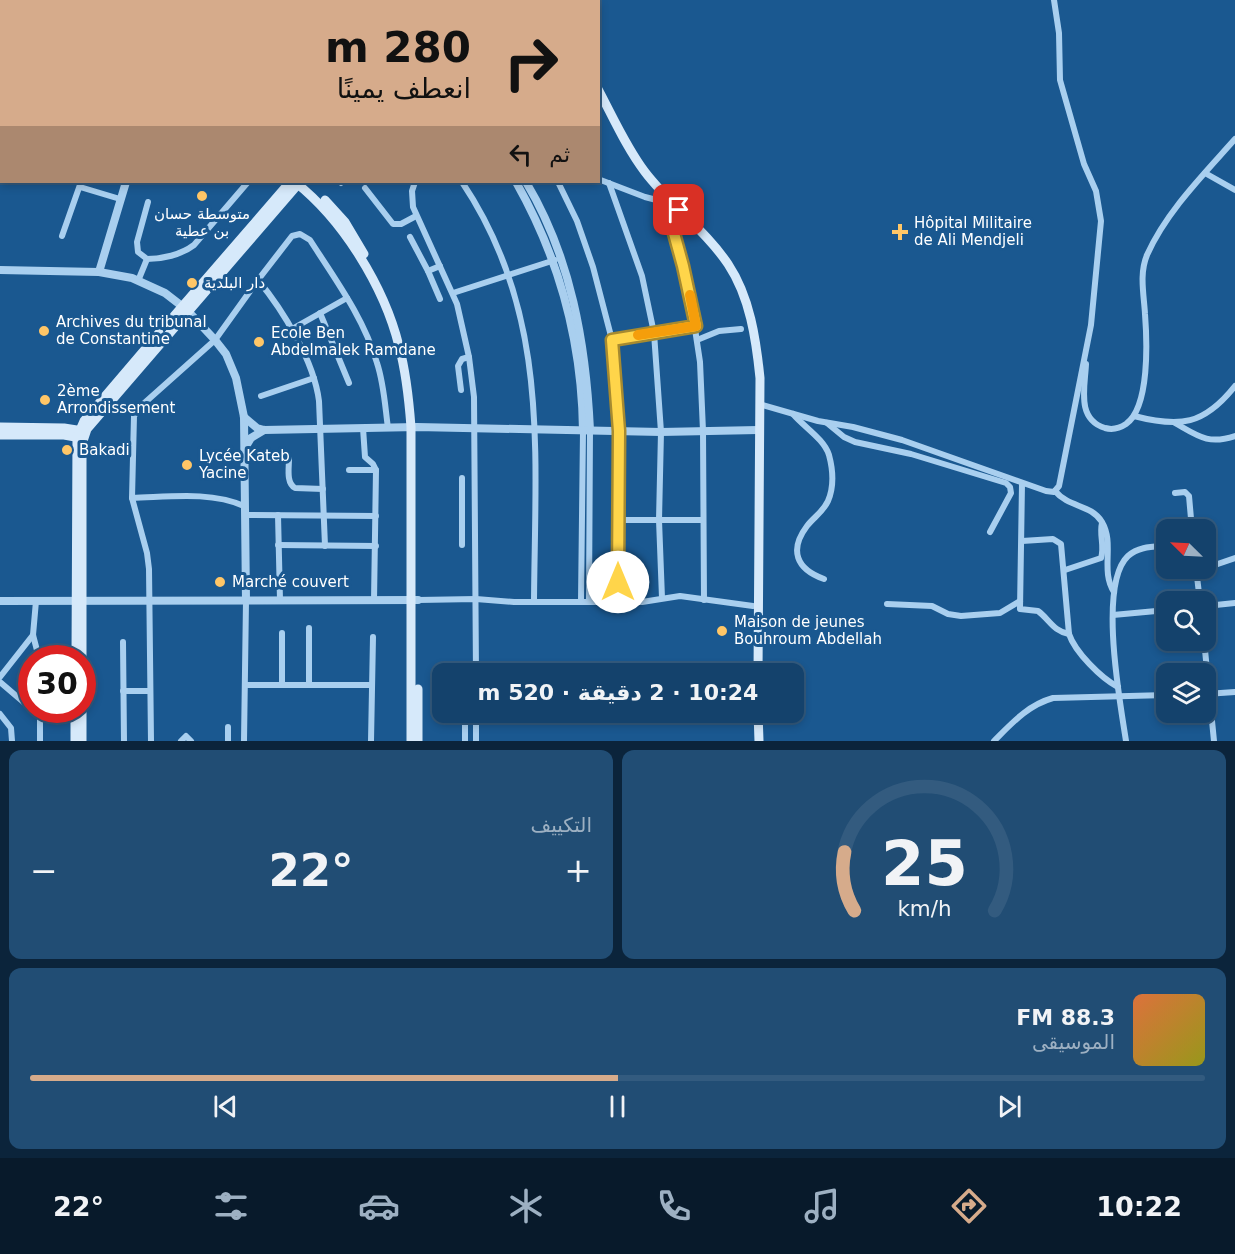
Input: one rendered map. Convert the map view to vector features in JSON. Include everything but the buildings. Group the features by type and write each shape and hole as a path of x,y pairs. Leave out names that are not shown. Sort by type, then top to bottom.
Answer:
{"main road":[{"path":"600,93 634,157 655,185 722,256 741,289 750,316 760,378 758,663"},
{"path":"0,435 64,431 85,419 297,183"},
{"path":"299,183 324,208 341,230 382,297 399,346 414,427 418,741"},
{"path":"64,431 72,440 80,436 184,308"},
{"path":"77,645 80,436 85,419"},
{"path":"0,427 64,431 80,436"},
{"path":"753,663 755,442 758,430"},
{"path":"411,741 415,600"},
{"path":"79,601 81,645"},
{"path":"75,723 75,741"},
{"path":"82,723 82,741"},
{"path":"753,723 754,741"},
{"path":"758,723 759,741"}],"street":[{"path":"1054,0 1059,33 1060,80 1081,156 1096,191 1101,212 1087,346 1061,483 1055,491"},
{"path":"1087,346 1084,408 1090,419 1097,425 1108,429 1117,428 1134,416 1140,403 1146,341 1142,275 1144,263 1164,223 1235,139"},
{"path":"1205,173 1235,190"},
{"path":"600,181 677,208 672,226 683,266 697,340 703,431 704,600"},
{"path":"99,272 126,183"},
{"path":"148,202 137,242 138,252 147,259 170,256 191,248 247,183"},
{"path":"415,183 412,199 416,216 453,293 463,325 469,357 475,428 475,663"},
{"path":"463,183 491,232 510,276 528,348 535,429 534,602"},
{"path":"517,183 557,260"},
{"path":"527,183 547,220 577,351 587,431 590,601"},
{"path":"558,183 593,267 612,340 619,431 618,602"},
{"path":"609,183 642,276 654,333 661,432 659,520 662,598"},
{"path":"62,236 80,184 120,199"},
{"path":"365,188 393,224 402,224 416,216"},
{"path":"151,741 150,601 147,553 132,498 133,420 141,406 215,340 290,239 300,234 310,240 347,297 378,363 388,428"},
{"path":"410,237 440,299"},
{"path":"138,281 147,259"},
{"path":"453,293 557,260"},
{"path":"428,271 441,266"},
{"path":"0,270 99,272 138,281 165,293 184,308 226,354 236,378 244,417 246,601 244,741"},
{"path":"258,280 292,329 314,378 319,401 325,546"},
{"path":"292,329 347,297"},
{"path":"320,313 349,383"},
{"path":"612,340 696,326"},
{"path":"697,340 719,331 741,329"},
{"path":"461,390 459,364 462,359 469,357"},
{"path":"261,396 314,378"},
{"path":"1134,416 1157,422 1187,422 1210,411 1235,386"},
{"path":"759,404 902,440 1022,484 1046,491 1055,491 1072,505 1088,509 1097,515 1102,523 1107,533 1108,576 1114,592"},
{"path":"792,414 825,446 831,466 833,480 828,501 803,533 797,548 797,556 803,567 815,576 824,579"},
{"path":"244,417 257,428 264,430 414,427 661,432 758,430"},
{"path":"827,422 844,437 855,442 911,454 1006,483 1011,493 990,532"},
{"path":"1174,423 1209,440 1221,441 1235,436"},
{"path":"363,428 364,455 376,470 374,601"},
{"path":"244,449 251,438 264,430"},
{"path":"581,601 587,431"},
{"path":"290,459 291,486 323,489"},
{"path":"349,471 376,470"},
{"path":"462,478 462,545"},
{"path":"1022,484 1021,611 1030,609 1038,611 1053,628 1069,634"},
{"path":"1175,493 1185,492 1189,496 1191,519"},
{"path":"132,498 224,499 244,511 278,515 376,516"},
{"path":"463,510 476,509"},
{"path":"278,515 280,600"},
{"path":"618,520 703,520"},
{"path":"1065,570 1101,558 1102,523"},
{"path":"1022,541 1058,541 1063,546 1069,634 1075,646 1098,672 1118,687"},
{"path":"278,545 376,546"},
{"path":"1126,741 1114,660 1114,592 1118,570 1127,557 1141,549 1156,547"},
{"path":"1216,564 1235,558"},
{"path":"0,601 476,599 534,602 642,602 680,596 753,606"},
{"path":"36,601 33,635 36,645"},
{"path":"887,604 932,606 948,614 961,616 1000,613 1020,601"},
{"path":"1216,605 1235,603"},
{"path":"1113,615 1156,611"},
{"path":"309,628 309,685"},
{"path":"282,633 282,685"},
{"path":"0,676 33,635"},
{"path":"372,741 373,637"},
{"path":"123,642 124,741"},
{"path":"0,682 18,697"},
{"path":"245,685 372,685"},
{"path":"123,691 150,691"},
{"path":"1216,693 1235,692"},
{"path":"994,741 1027,710 1046,700 1060,697 1156,695"},
{"path":"0,714 11,728 12,741"},
{"path":"40,723 40,741"},
{"path":"465,723 465,741"},
{"path":"476,723 476,741"},
{"path":"1211,723 1214,741"},
{"path":"228,727 228,741"},
{"path":"181,741 186,736 191,741"}],"slow traffic":[{"path":"638,335 696,326 690,295"}],"place":[{"name":"متوسطة حسان بن عطية","path":"202,196"},
{"name":"Hôpital Militaire de Ali Mendjeli","path":"900,232"},
{"name":"دار البلدية","path":"192,283"},
{"name":"Archives du tribunal de Constantine","path":"44,331"},
{"name":"Ecole Ben Abdelmalek Ramdane","path":"259,342"},
{"name":"2ème Arrondissement","path":"45,400"},
{"name":"Bakadi","path":"67,450"},
{"name":"Lycée Kateb Yacine","path":"187,465"},
{"name":"Marché couvert","path":"220,582"},
{"name":"Maison de jeunes Bouhroum Abdellah","path":"722,631"}],"route":[{"path":"618,582 619,431 612,340 696,326 672,226 673,219 679,210"}]}
